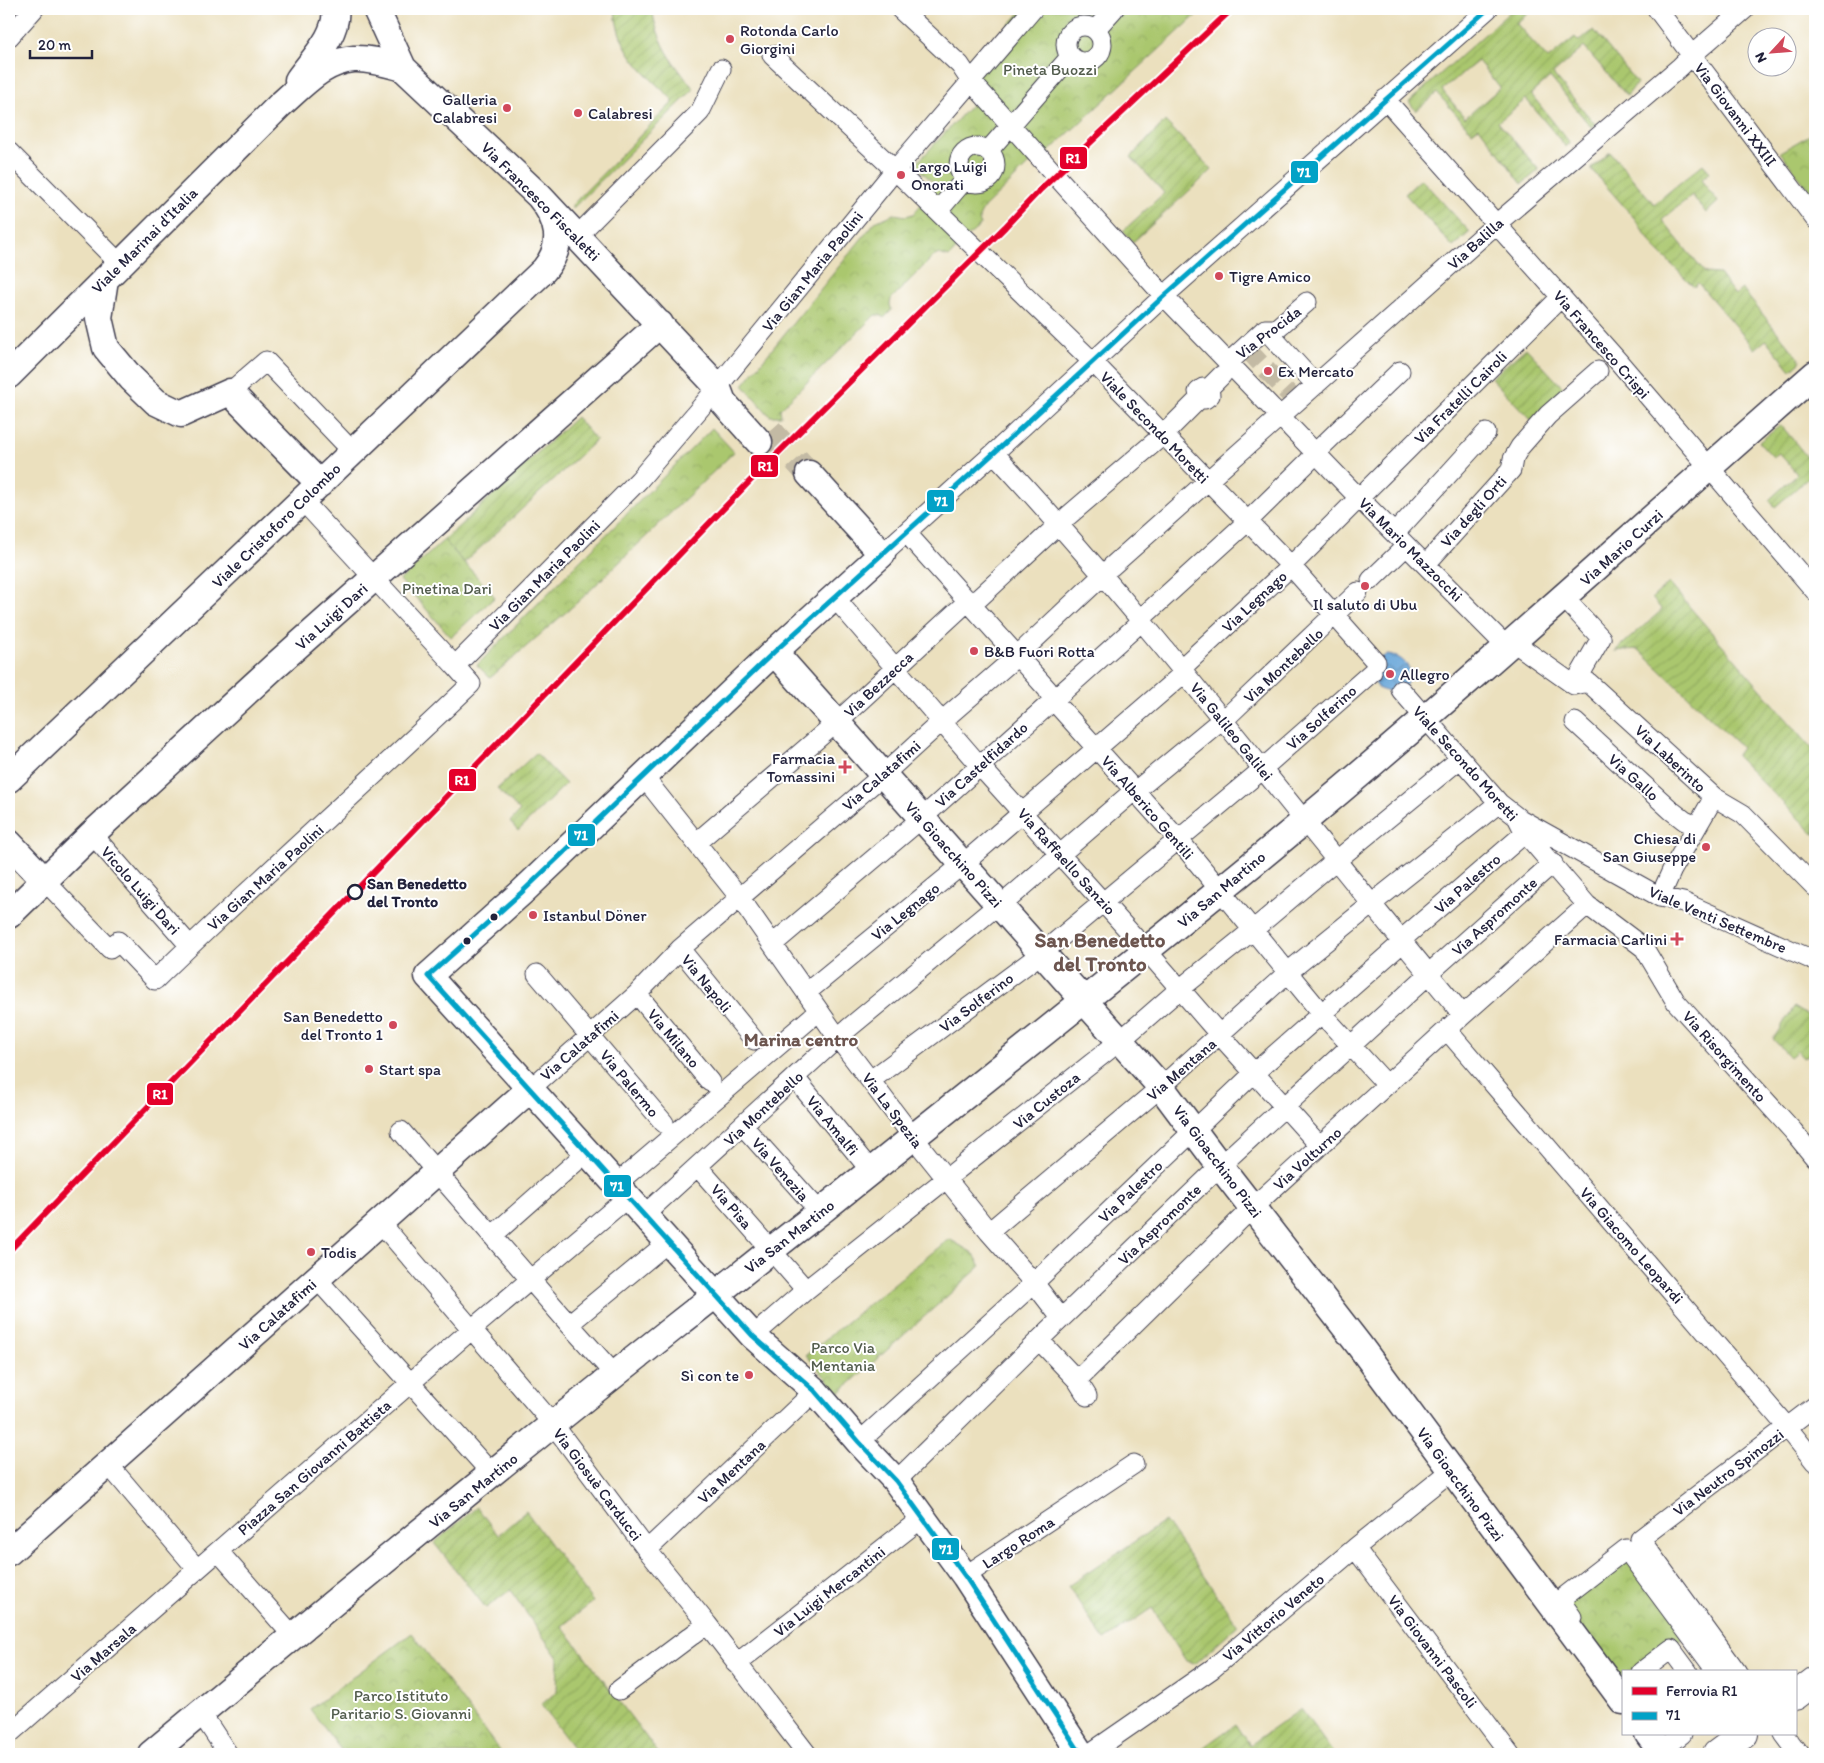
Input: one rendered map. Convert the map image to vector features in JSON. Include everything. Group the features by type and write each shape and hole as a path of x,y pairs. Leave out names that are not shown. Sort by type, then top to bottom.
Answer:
{"main road":[{"path":"1796,1695 1815,1681"},
{"path":"1717,1754 1741,1736"}],"street":[{"path":"9,37 34,9"},
{"name":"Viale Marinai d'Italia","path":"280,105 332,32 337,18 335,9"},
{"name":"Via Francesco Fiscaletti","path":"376,9 404,68 539,196 717,386 734,391 765,436"},
{"path":"900,9 960,64 970,80 1164,296 1215,381 1281,416"},
{"name":"Via Gian Maria Paolini","path":"190,946 380,771 471,684 454,666 639,480 970,80 1033,9"},
{"path":"1095,30 1114,9"},
{"path":"1081,1754 965,1576 896,1481 815,1391 753,1336 667,1243 630,1198 586,1152 428,976 521,893 642,776 834,597 1164,296 1488,9"},
{"name":"Via Giovanni XXIII","path":"1657,9 1815,219"},
{"name":"Via Balilla","path":"1208,482 1495,225 1745,9"},
{"path":"1078,27 1090,27 1095,30 1102,39 1098,56 1088,62 1076,60 1071,56 1066,46 1069,35 1078,27"},
{"name":"Viale Secondo Moretti","path":"772,55 895,170 1093,362 1291,566 1335,615 1374,667"},
{"path":"988,151 1071,56"},
{"name":"Viale Marinai d'Italia","path":"9,375 280,105 320,70 354,59 369,60 404,68"},
{"path":"577,236 700,112 721,69"},
{"name":"Via Francesco Crispi","path":"1385,99 1561,297 1815,591"},
{"path":"972,147 988,151 994,161 992,173 988,178 977,183 966,178 960,169 960,158 963,153 972,147"},
{"path":"9,152 113,272 98,318 106,348 131,378 156,402 181,414 230,392 266,361 353,452"},
{"path":"938,212 966,178"},
{"name":"Viale Cristoforo Colombo","path":"9,779 544,270 553,259 557,244 556,228 551,213 539,196"},
{"name":"Viale Cristoforo Colombo","path":"544,270 567,260 587,258 601,261"},
{"name":"Via Fratelli Cairoli","path":"1356,501 1561,297"},
{"name":"Via Procida","path":"1215,381 1265,330 1276,329 1307,302"},
{"name":"Via Luigi Dari","path":"9,915 92,834 373,578 660,324"},
{"path":"1265,330 1316,385"},
{"name":"Via Castelfidardo","path":"773,944 922,818 1144,617 1247,522 1400,371"},
{"name":"Via degli Orti","path":"1426,564 1511,470 1513,459 1520,447 1548,415 1598,371"},
{"name":"Via Mario Curzi","path":"1425,717 1513,646 1571,591 1815,374"},
{"name":"Via Bezzecca","path":"697,842 837,722 967,602 978,599 1063,521 1163,435 1215,381"},
{"path":"230,392 311,492 373,578 454,666"},
{"name":"Via Mario Mazzocchi","path":"1281,416 1312,457 1356,501 1398,542 1426,564 1513,646"},
{"name":"Via Montebello","path":"1230,714 1365,586 1486,433"},
{"name":"Via Galileo Galilei","path":"994,453 1063,521 1107,571 1266,766 1304,821 1340,857 1406,938 1463,1015"},
{"path":"803,480 857,528 882,554"},
{"name":"Via Calatafimi","path":"9,1552 317,1279 435,1171 637,994 680,949 883,775 1017,656 1107,571 1208,482"},
{"name":"Via Legnago","path":"807,992 963,864 1022,811 1097,749 1186,667 1356,501"},
{"name":"Via Alberico Gentili","path":"906,532 1178,839 1287,974 1387,1085"},
{"name":"Via Raffaello Sanzio","path":"834,597 979,765 1148,951 1220,1035 1320,1146"},
{"path":"1568,602 1601,638 1574,686"},
{"name":"Via Laberinto","path":"1513,646 1574,686 1588,682 1714,797 1743,814 1815,887"},
{"name":"Via Gioacchino Pizzi","path":"774,652 963,864 1002,903 1042,953 1161,1086 1252,1208 1359,1345 1622,1700"},
{"name":"Via Solferino","path":"871,1080 1042,953 1266,766 1374,667"},
{"name":"Viale Secondo Moretti","path":"1401,690 1498,802 1521,825 1587,906 1644,948"},
{"name":"Via San Martino","path":"151,1754 553,1424 1148,951 1425,717"},
{"name":"Via Gallo","path":"1574,722 1672,811 1684,821 1697,826"},
{"name":"Via Montebello","path":"630,1198 698,1167 838,1038 1214,726"},
{"name":"Via Custoza","path":"753,1336 806,1290 1121,1040 1180,989 1460,759"},
{"name":"Via La Spezia","path":"642,776 697,842 740,898 838,1038 913,1138 1061,1318"},
{"path":"1660,897 1672,870 1714,797"},
{"name":"Via Mentana","path":"989,1232 1220,1035 1287,974 1498,802"},
{"name":"Viale Venti Settembre","path":"1521,825 1660,897 1683,902 1815,961"},
{"name":"Via Palestro","path":"859,1442 1034,1283 1254,1073 1406,938 1521,825"},
{"name":"Vicolo Luigi Dari","path":"92,834 190,946"},
{"path":"9,843 110,949 118,941 155,980 190,946"},
{"name":"Via Aspromonte","path":"896,1481 1038,1340 1220,1166 1552,863"},
{"name":"Via Volturno","path":"1077,1380 1252,1208 1463,1015 1587,906"},
{"name":"Via Risorgimento","path":"1644,948 1676,1002 1794,1131 1815,1158"},
{"name":"Via Napoli","path":"680,949 754,1040"},
{"name":"Via Palermo","path":"537,974 664,1123"},
{"name":"Via Milano","path":"637,994 710,1082"},
{"path":"630,1198 812,1016"},
{"name":"Via Giacomo Leopardi","path":"1447,1030 1788,1427 1815,1462"},
{"name":"Via Amalfi","path":"795,1078 871,1171"},
{"name":"Via Venezia","path":"743,1126 820,1212"},
{"path":"401,1131 615,1375"},
{"path":"492,1236 586,1152"},
{"name":"Via Pisa","path":"698,1167 806,1290"},
{"name":"Piazza San Giovanni Battista","path":"197,1569 410,1382 630,1198"},
{"name":"Via Giosuè Carducci","path":"379,1221 553,1424 647,1550 707,1624 807,1754"},
{"path":"569,1324 667,1243"},
{"path":"317,1279 492,1474"},
{"path":"1038,1340 1077,1380 1087,1396"},
{"name":"Via Mentana","path":"647,1550 815,1391"},
{"name":"Via Neutro Spinozzi","path":"1736,1670 1640,1539 1815,1406"},
{"path":"108,1464 197,1569"},
{"name":"Largo Roma","path":"965,1576 1134,1464"},
{"name":"Via Vittorio Veneto","path":"1089,1754 1212,1669 1451,1470"},
{"name":"Via Luigi Mercantini","path":"736,1664 922,1518"},
{"name":"Via Giovanni Pascoli","path":"1355,1548 1510,1754"},
{"path":"1622,1683 1560,1600 1626,1549 1716,1670"},
{"path":"218,1551 293,1636"},
{"name":"Via Marsala","path":"9,1734 197,1569"},
{"path":"619,1690 707,1624"},
{"path":"1644,1670 1671,1649 1687,1670"},
{"path":"201,1713 228,1754"},
{"path":"1659,1742 1676,1736"},
{"path":"1786,1736 1799,1754"}],"green space":[{"path":"615,9 652,9 658,32 667,52 694,89 572,209 572,205 673,102 642,70 627,49 617,24"},
{"name":"Pineta Buozzi","path":"1023,9 1203,9 1035,164 1029,164 984,208 979,218 981,225 949,257 939,254 933,257 891,299 890,305 892,310 884,318 880,315 875,315 780,409 781,416 770,416 743,385 875,222 894,214 906,216 913,214 937,186 915,165 972,104 978,60"},
{"path":"1513,9 1534,9 1516,23 1548,59 1575,37 1579,41 1594,30 1637,83 1627,96 1584,47 1553,74 1595,124 1591,127 1550,77 1531,94 1570,143 1566,147 1526,99 1498,122 1539,170 1522,184 1479,127 1472,132 1437,93 1416,111 1409,102","holes":["1478,61 1500,88 1465,118 1442,90"]},
{"path":"1165,121 1212,170 1133,242 1123,231 1164,193 1131,157"},
{"path":"1815,132 1815,198 1780,152"},
{"path":"1610,152 1654,204 1703,164 1710,172 1701,180 1718,202 1706,213 1692,195 1662,220 1705,273 1719,274 1735,295 1742,289 1801,361 1791,370 1766,340 1755,349 1698,283 1694,287 1654,247 1635,219 1591,169"},
{"path":"1421,179 1470,232 1453,247 1405,194"},
{"path":"1526,348 1566,391 1533,422 1491,378"},
{"path":"576,417 596,440 464,563 444,540"},
{"path":"1781,425 1807,457 1815,451 1815,472 1775,507 1769,500 1797,474 1779,453 1773,457 1759,442"},
{"path":"712,428 734,452 580,600 490,678 477,665"},
{"name":"Pinetina Dari","path":"444,540 495,597 451,637 400,580"},
{"path":"1669,583 1815,752 1815,835 1736,756 1742,748 1638,649 1615,651 1662,610 1652,598"},
{"path":"536,753 566,784 518,831 510,822 520,811 497,789"},
{"path":"1794,1007 1815,1020 1815,1054 1813,1051 1803,1058 1797,1051 1790,1057 1773,1039"},
{"name":"Parco Via Mentania","path":"949,1239 973,1253 981,1266 839,1393 806,1355"},
{"path":"477,1507 498,1535 526,1511 593,1602 562,1626 659,1754 578,1754 541,1705 557,1691 558,1658 510,1590 486,1608 434,1543"},
{"path":"1165,1521 1238,1625 1194,1664 1186,1661 1152,1608 1104,1640 1068,1586"},
{"path":"1626,1549 1689,1634 1644,1670 1622,1670 1622,1683 1560,1600"},
{"name":"Parco Istituto Paritario S. Giovanni","path":"412,1633 502,1754 344,1754 310,1709"},
{"path":"1301,1709 1334,1754 1194,1754 1236,1724 1250,1745"}],"water":[{"path":"1387,655 1403,661 1409,672 1409,679 1406,685 1392,693 1379,689 1372,679 1380,658"}],"tunnel":[{"path":"1247,349 1290,395"},
{"path":"770,431 809,474"}],"rail line":[{"name":"R1","path":"9,1251 750,481 1041,189 1232,9"}],"transit line":[{"name":"71","path":"1081,1754 965,1576 896,1481 815,1391 753,1336 428,976 521,893 774,652 1164,296 1488,9"}],"place":[{"name":"Rotonda Carlo Giorgini","path":"730,39"},
{"name":"Galleria Calabresi","path":"507,108"},
{"name":"Calabresi","path":"578,113"},
{"name":"Largo Luigi Onorati","path":"901,175"},
{"name":"Tigre Amico","path":"1219,276"},
{"name":"Ex Mercato","path":"1268,371"},
{"name":"Il saluto di Ubu","path":"1365,586"},
{"name":"B&B Fuori Rotta","path":"974,651"},
{"name":"Allegro","path":"1390,674"},
{"name":"Farmacia Tomassini","path":"845,767"},
{"name":"Chiesa di San Giuseppe","path":"1706,847"},
{"name":"San Benedetto del Tronto","path":"355,892"},
{"name":"Istanbul Döner","path":"533,915"},
{"name":"Farmacia Carlini","path":"1677,939"},
{"name":"San Benedetto del Tronto 1","path":"393,1025"},
{"name":"Start spa","path":"369,1069"},
{"name":"Todis","path":"311,1252"},
{"name":"Sì con te","path":"749,1375"}],"district":[{"name":"San Benedetto del Tronto","path":"1100,952"},
{"name":"Marina centro","path":"801,1039"}]}
